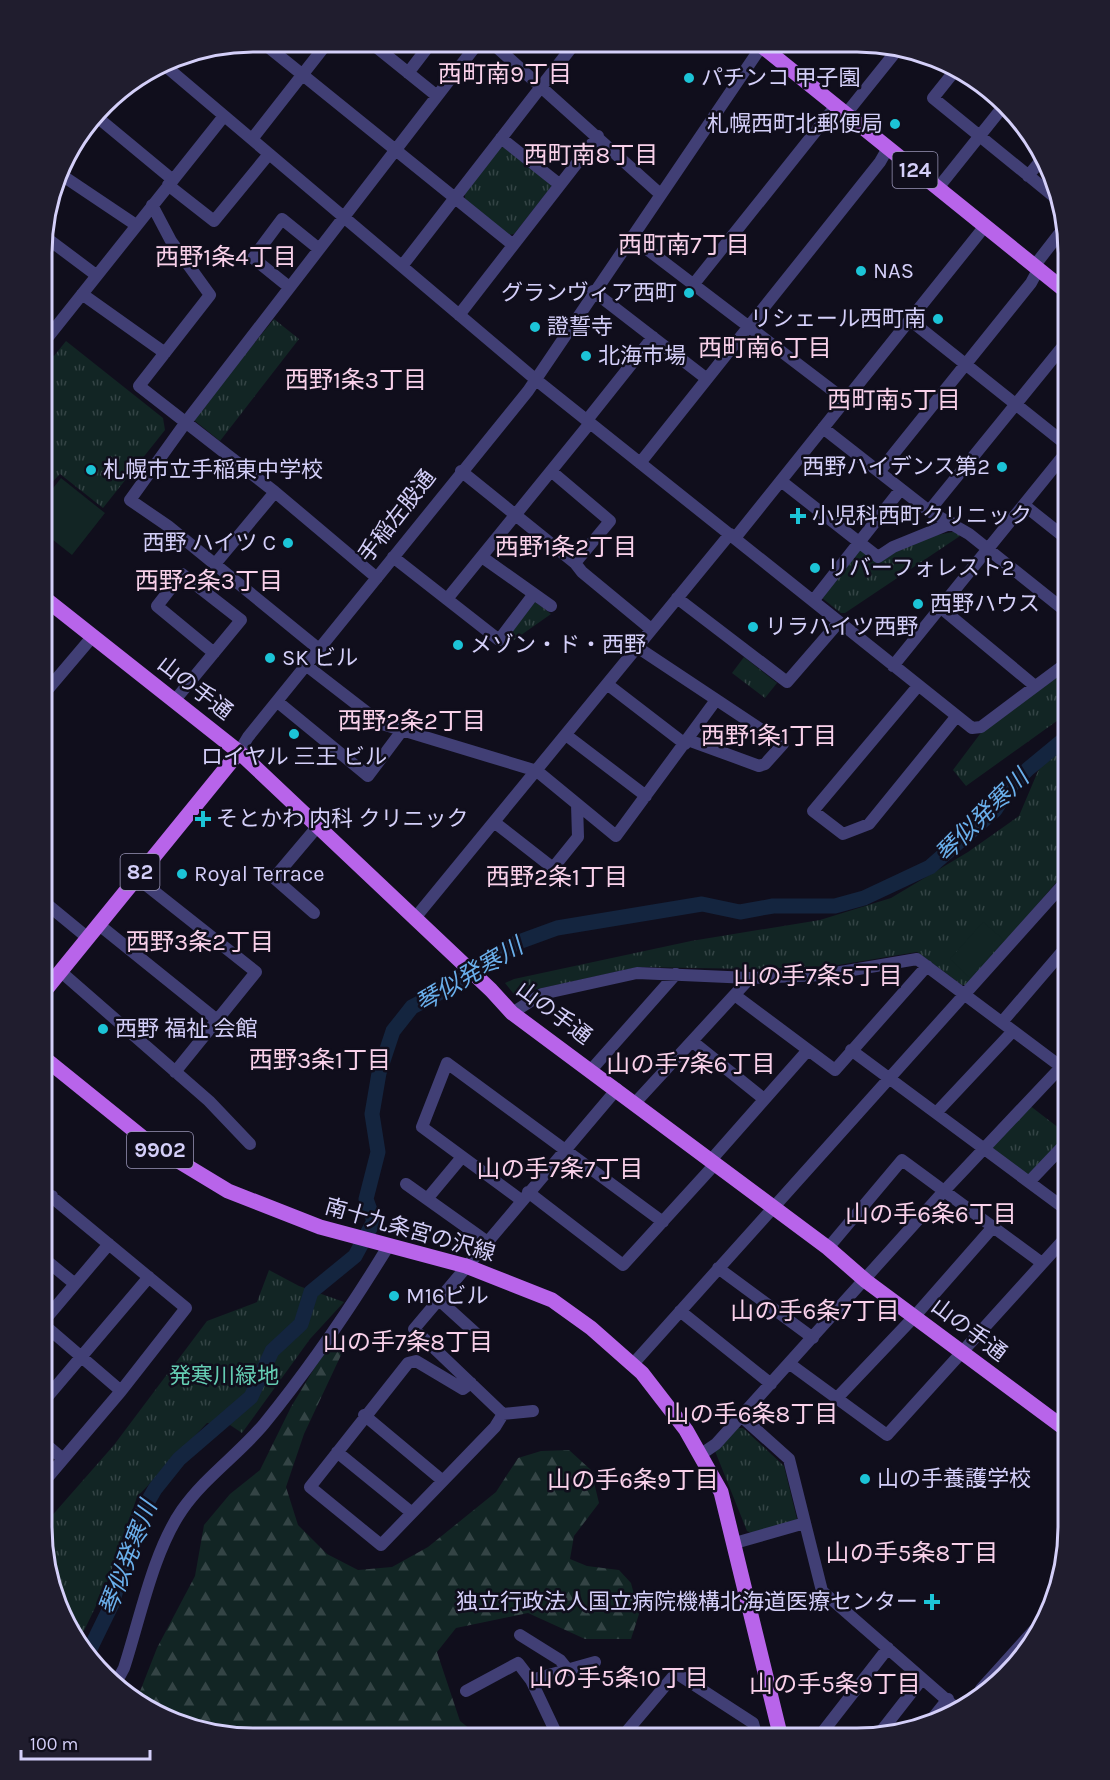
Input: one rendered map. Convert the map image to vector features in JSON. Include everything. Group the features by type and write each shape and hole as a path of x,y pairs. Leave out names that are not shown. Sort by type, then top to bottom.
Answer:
{"main road":[{"name":"124","path":"771,52 840,111 1058,285"},
{"name":"山の手通","path":"52,605 240,752 491,990 512,1013 714,1161 828,1248 866,1281 1057,1423"},
{"name":"手稲左股通","path":"52,981 240,752"},
{"name":"南十九条宮の沢線","path":"52,1064 152,1145 228,1191 293,1218 466,1266 552,1300 591,1328 633,1364 650,1382 700,1455 721,1492 779,1728"}],"street":[{"path":"402,266 568,52"},
{"name":"手稲左股通","path":"240,752 248,737 279,703 535,379 755,52"},
{"path":"274,53 301,77 512,244"},
{"path":"252,139 320,53"},
{"path":"383,53 437,96"},
{"path":"408,73 423,53"},
{"path":"320,650 168,526 130,500 186,422 471,53"},
{"path":"503,53 660,193"},
{"path":"693,285 840,111 892,56"},
{"path":"171,71 535,379 972,728 981,728 1058,670"},
{"path":"951,76 933,98 1048,192"},
{"path":"938,188 999,111"},
{"path":"52,332 224,116"},
{"path":"102,121 214,221 269,154"},
{"path":"459,315 598,136"},
{"path":"501,138 559,184"},
{"path":"640,462 880,162 888,148"},
{"path":"1028,176 1037,165"},
{"path":"67,179 136,225"},
{"path":"152,205 171,241 210,295 139,386 275,492 377,578"},
{"path":"289,287 253,258 282,219 319,249"},
{"path":"415,918 651,629 781,481 985,226"},
{"path":"631,237 845,400"},
{"path":"879,472 1031,283 1036,267 1057,238"},
{"path":"53,243 96,275"},
{"path":"593,291 707,379"},
{"path":"82,294 165,353"},
{"path":"910,320 966,362 1058,440"},
{"path":"447,599 551,471 653,337"},
{"path":"929,512 1058,353"},
{"path":"823,428 929,512 952,523 1058,602"},
{"path":"461,471 575,563 582,572 651,629"},
{"path":"551,471 610,520 575,563"},
{"path":"893,666 1024,505 1058,471"},
{"path":"781,481 878,557 893,547 952,523"},
{"path":"813,601 901,489"},
{"path":"215,564 275,492"},
{"path":"1024,505 1058,532"},
{"path":"393,557 499,640 533,595"},
{"path":"482,557 551,606"},
{"path":"175,700 214,653 241,620 182,574 157,606 214,653"},
{"path":"677,598 787,682 839,622"},
{"path":"941,608 1035,686"},
{"path":"52,684 93,636"},
{"path":"607,684 686,742 759,766 765,764 783,744 637,647"},
{"path":"308,666 382,724 401,732 460,746 537,771 616,836 716,700"},
{"path":"918,686 813,811 843,834 869,824 956,717"},
{"path":"279,703 368,776 401,732"},
{"path":"566,735 646,796"},
{"path":"494,822 553,868 578,837 577,804"},
{"path":"314,913 274,878 318,826"},
{"path":"136,877 256,972 175,1072"},
{"path":"633,1364 888,1078 1058,894"},
{"path":"52,908 88,938"},
{"path":"98,924 217,1020"},
{"path":"1002,1022 1057,957"},
{"path":"512,1013 542,994 637,973 750,978 838,974 917,959 1057,1064"},
{"path":"736,996 835,1070 927,966"},
{"path":"60,971 209,1101 250,1144"},
{"path":"591,1070 676,974"},
{"path":"635,1103 736,996 750,978"},
{"path":"936,1113 1013,1030"},
{"path":"693,1042 764,1099"},
{"path":"663,1222 447,1063 422,1127 462,1157 524,1196 623,1265 663,1222 764,1099 808,1050"},
{"path":"851,1050 984,1151 1057,1202"},
{"path":"700,1455 716,1444 866,1281 944,1191 1057,1073"},
{"path":"533,1411 503,1414 414,1329 616,1089"},
{"path":"1029,1182 1057,1152"},
{"path":"427,1199 462,1157"},
{"path":"828,1248 903,1160 1042,1263"},
{"path":"406,1184 486,1241"},
{"path":"52,1197 186,1308 121,1391 52,1472"},
{"path":"837,1398 914,1317 993,1227"},
{"path":"52,1311 109,1244"},
{"path":"120,1676 158,1562 182,1510 262,1426 286,1396 389,1245"},
{"path":"790,1364 887,1435 1057,1247"},
{"path":"52,1265 75,1284"},
{"path":"718,1268 813,1338"},
{"path":"52,1391 149,1277"},
{"path":"438,1299 481,1338"},
{"path":"680,1311 771,1384"},
{"path":"52,1331 121,1391"},
{"path":"471,1383 463,1389 416,1360 408,1363 396,1374 310,1487 381,1545 495,1428 503,1414"},
{"path":"364,1415 443,1481"},
{"path":"741,1416 789,1459 822,1590 952,1703"},
{"path":"52,1449 63,1458"},
{"path":"337,1452 412,1513"},
{"path":"735,1543 805,1523"},
{"path":"520,1635 560,1660 568,1670"},
{"path":"831,1728 888,1648"},
{"path":"531,1680 595,1662"},
{"path":"466,1691 518,1663 531,1680 554,1728"},
{"path":"633,1728 676,1673 753,1723 755,1728"},
{"path":"886,1725 922,1679"}],"green space":[{"path":"501,147 506,148 551,183 551,187 514,234 508,235 465,200 465,193"},
{"path":"274,319 299,339 220,441 195,421 195,416"},
{"name":"札幌市立手稲東中学校","path":"66,341 163,418 165,430 103,508 60,474 52,482 52,354 54,356"},
{"path":"61,478 105,513 72,555 52,539 52,490"},
{"path":"958,531 960,536 845,613 841,613 822,598 857,550 895,550 926,537"},
{"path":"534,601 551,614 514,640 508,635"},
{"path":"744,657 777,683 765,698 732,673"},
{"path":"1058,675 1058,720 966,786 953,770 983,730"},
{"path":"1058,752 1058,881 967,985 962,985 917,952 832,966 754,969 638,967 533,990 516,997 505,983 514,979 691,941 820,920 891,898 968,852 1019,816 1041,764"},
{"path":"983,922 1004,940 970,978 950,959"},
{"path":"1029,1105 1057,1127 1057,1147 1030,1177 991,1148"},
{"name":"発寒川緑地","path":"269,1270 299,1286 344,1302 310,1339 242,1433 230,1425 207,1423 137,1497 107,1583 83,1633 63,1591 56,1566 52,1516 114,1445 207,1321 257,1302"},
{"path":"330,1342 342,1353 304,1434 286,1487 298,1525 327,1554 358,1570 392,1567 428,1547 496,1492 518,1458 541,1451 569,1450 591,1470 599,1503 574,1536 570,1559 587,1566 619,1570 631,1583 639,1614 631,1639 585,1639 528,1613 456,1628 437,1652 460,1721 469,1728 227,1726 201,1721 177,1712 140,1692 157,1648 195,1576 204,1525 230,1494 260,1470 291,1407"},
{"path":"736,1428 743,1428 784,1466 797,1519 795,1521 751,1533 747,1531 715,1451"}],"waterway":[{"name":"琴似発寒川","path":"92,1646 112,1604 136,1522 155,1489 179,1459 251,1397 272,1351 301,1324 311,1292 355,1256 374,1221 366,1199 378,1152 372,1114 379,1073 393,1031 412,1007 452,986 516,943 557,928 702,904 740,912 773,906 835,906 864,898 930,867 995,810 1009,788 1058,745"}],"place":[{"name":"パチンコ 甲子園","path":"689,78"},
{"name":"札幌西町北郵便局","path":"895,124"},
{"name":"NAS","path":"861,271"},
{"name":"グランヴィア西町","path":"689,293"},
{"name":"リシェール西町南","path":"938,319"},
{"name":"證誓寺","path":"535,327"},
{"name":"北海市場","path":"586,356"},
{"name":"西野ハイデンス第2","path":"1002,467"},
{"name":"札幌市立手稲東中学校","path":"91,470"},
{"name":"小児科西町クリニック","path":"798,516"},
{"name":"西野 ハイツ C","path":"288,543"},
{"name":"リバーフォレスト2","path":"815,568"},
{"name":"西野ハウス","path":"918,604"},
{"name":"リラハイツ西野","path":"753,627"},
{"name":"メゾン・ド・西野","path":"458,645"},
{"name":"SK ビル","path":"270,658"},
{"name":"ロイヤル 三王 ビル","path":"294,734"},
{"name":"そとかわ 内科 クリニック","path":"203,819"},
{"name":"Royal Terrace","path":"182,874"},
{"name":"西野 福祉 会館","path":"103,1029"},
{"name":"M16ビル","path":"394,1296"},
{"name":"山の手養護学校","path":"865,1479"},
{"name":"独立行政法人国立病院機構北海道医療センター","path":"932,1602"}],"district":[{"name":"西町南9丁目","path":"505,74"},
{"name":"西町南8丁目","path":"591,155"},
{"name":"西町南7丁目","path":"684,245"},
{"name":"西野1条4丁目","path":"226,257"},
{"name":"西町南6丁目","path":"765,348"},
{"name":"西野1条3丁目","path":"356,380"},
{"name":"西町南5丁目","path":"894,400"},
{"name":"西野1条2丁目","path":"566,547"},
{"name":"西野2条3丁目","path":"209,581"},
{"name":"西野2条2丁目","path":"412,721"},
{"name":"西野1条1丁目","path":"769,736"},
{"name":"西野2条1丁目","path":"557,877"},
{"name":"西野3条2丁目","path":"200,942"},
{"name":"山の手7条5丁目","path":"818,976"},
{"name":"西野3条1丁目","path":"320,1060"},
{"name":"山の手7条6丁目","path":"691,1064"},
{"name":"山の手7条7丁目","path":"560,1169"},
{"name":"山の手6条6丁目","path":"931,1214"},
{"name":"山の手6条7丁目","path":"815,1311"},
{"name":"山の手7条8丁目","path":"408,1342"},
{"name":"山の手6条8丁目","path":"752,1414"},
{"name":"山の手6条9丁目","path":"633,1480"},
{"name":"山の手5条8丁目","path":"912,1553"},
{"name":"山の手5条10丁目","path":"619,1678"},
{"name":"山の手5条9丁目","path":"835,1684"}]}
